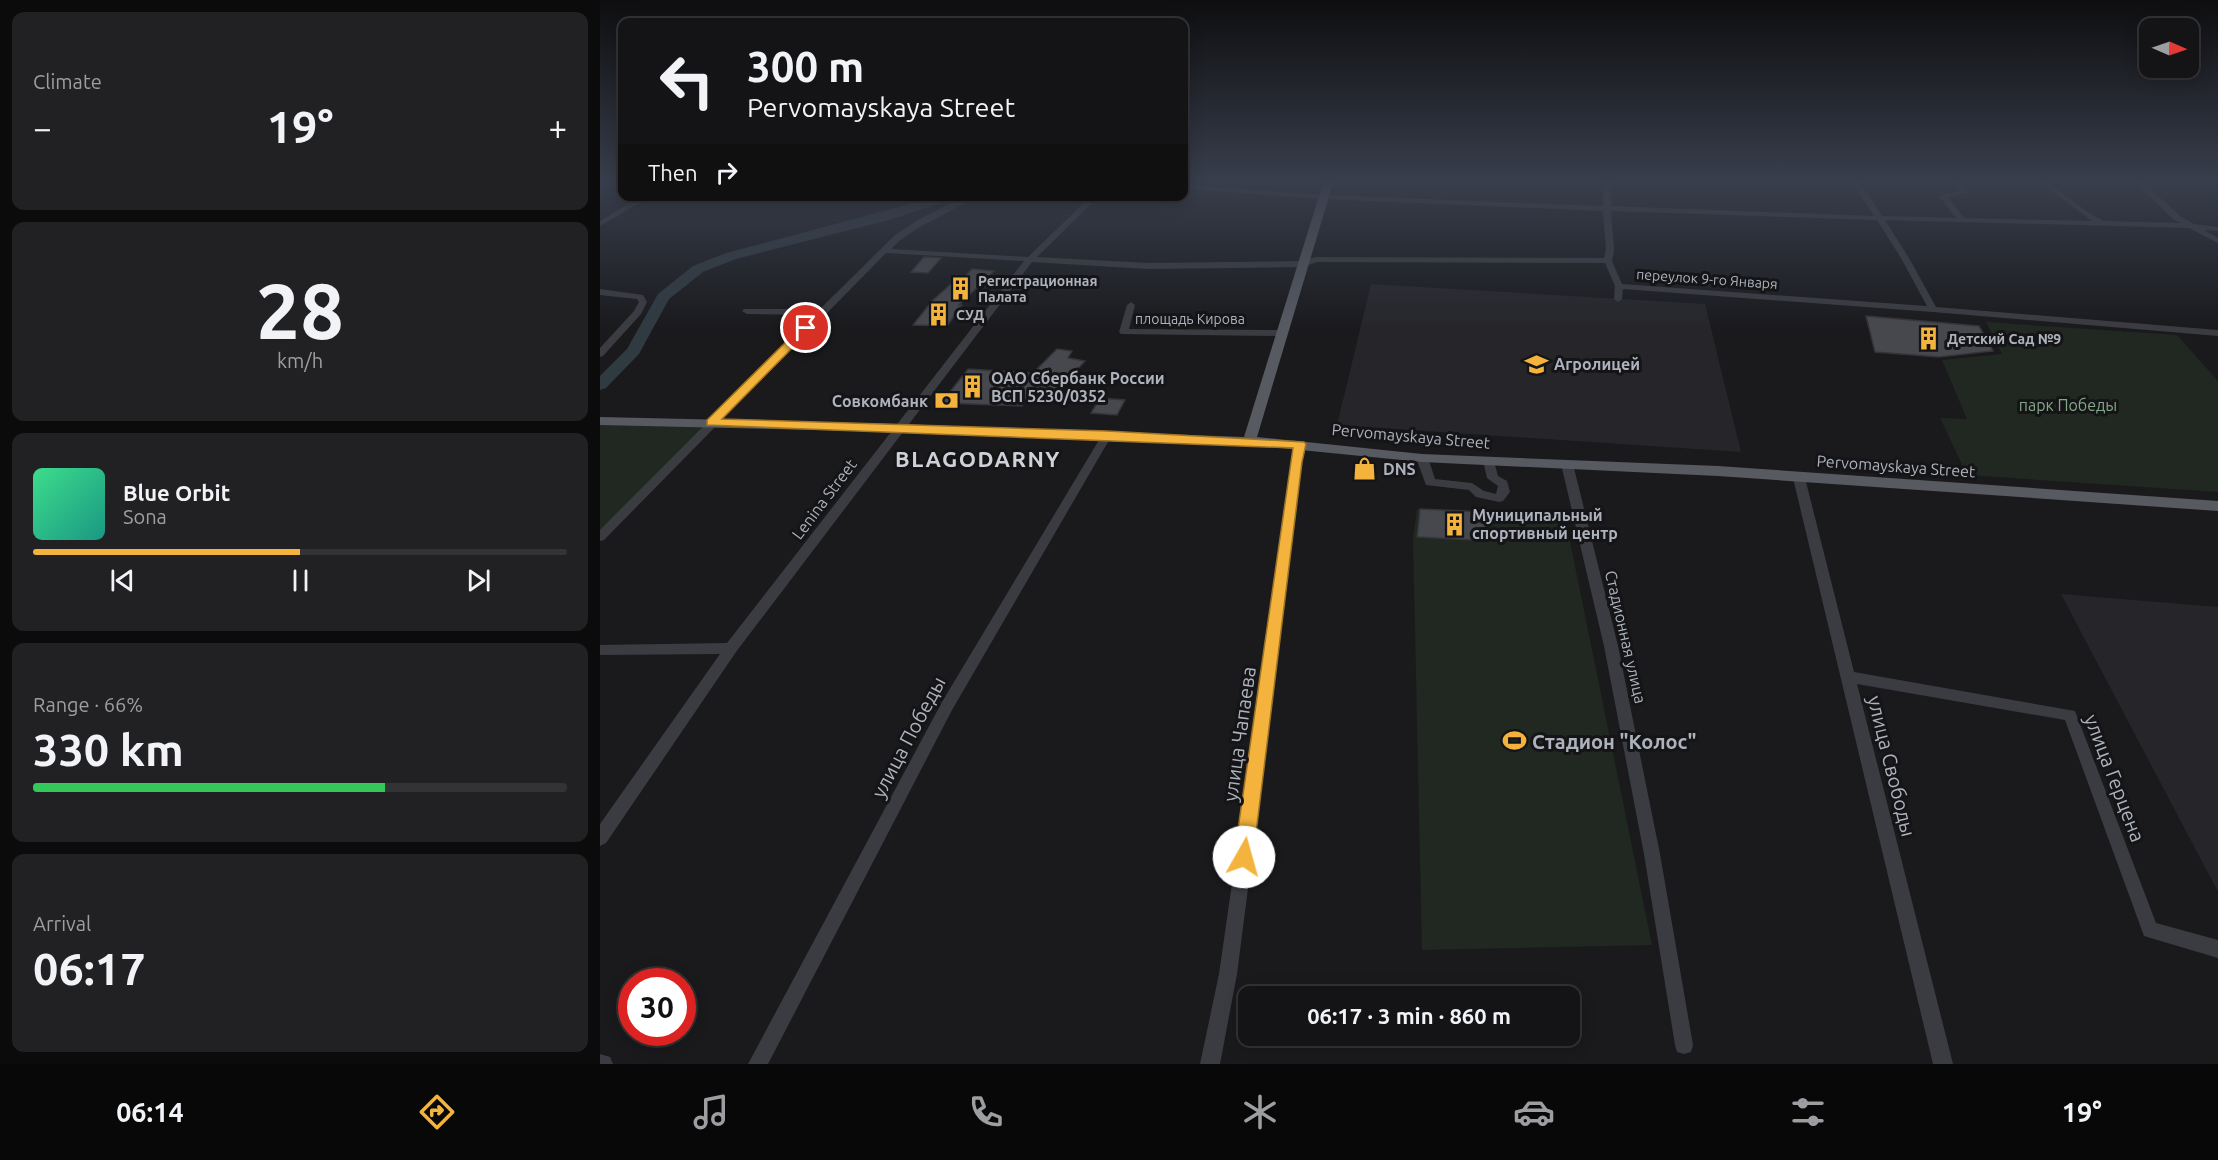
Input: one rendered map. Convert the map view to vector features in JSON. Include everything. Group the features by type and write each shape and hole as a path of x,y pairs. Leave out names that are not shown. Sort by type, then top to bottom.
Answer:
{"main road":[{"path":"1249,441 1314,230"},
{"name":"Pervomayskaya Street","path":"600,421 900,428 1249,441 1300,444 1422,458 1718,471 2218,506"}],"street":[{"path":"600,537 822,312 898,237 909,230"},
{"name":"Lenina Street","path":"600,838 731,648 1030,259 1061,230"},
{"path":"886,250 1148,266 1303,264 1316,259 1608,261 1611,250 1609,230"},
{"path":"1886,230 1933,309"},
{"path":"2196,230 2218,241"},
{"name":"переулок 9-го Января","path":"1608,261 1619,286 2218,333"},
{"path":"1618,299 1619,286"},
{"path":"600,292 640,297 643,302 638,312 600,354"},
{"name":"площадь Кирова","path":"1131,305 1124,332 1282,333"},
{"path":"747,311 822,312"},
{"name":"улица Победы","path":"758,1064 948,706 1107,435"},
{"name":"улица Чапаева","path":"1210,1064 1228,974 1300,444"},
{"path":"1422,458 1430,482 1472,487 1480,494 1499,498 1504,492 1503,484 1493,478 1489,461"},
{"name":"Стадионная улица","path":"1567,465 1611,646 1652,854 1684,1045"},
{"name":"улица Свободы","path":"1799,478 1943,1064"},
{"path":"600,650 731,648"},
{"name":"улица Герцена","path":"1849,677 2070,715 2150,930 2218,949"}],"shaded area":[{"name":"Агролицей","path":"1371,284 1705,304 1741,452 1337,425"},
{"path":"2061,594 2218,607 2218,890 2217,890"}],"green space":[{"name":"парк Победы","path":"1986,322 2177,335 2218,381 2218,492 1967,475 1940,418 1967,419 1942,360 2002,354"},
{"path":"706,424 600,534 600,425"},
{"name":"Стадион \"Колос\"","path":"1417,509 1565,517 1652,945 1422,950 1413,537"}],"building":[{"path":"924,257 941,258 928,273 911,272"},
{"path":"972,269 994,271 959,305 962,305 947,326 913,325 932,301 951,284 957,285"},
{"name":"Детский Сад №9","path":"1866,316 1979,326 1993,351 1939,357 1875,352"},
{"path":"1057,349 1072,351 1068,358 1085,361 1059,390 1042,388 1036,396 1029,396 1022,406 941,403 968,369 1033,373"},
{"path":"1100,398 1125,400 1117,415 1091,413"},
{"name":"Муниципальный спортивный центр","path":"1420,509 1488,512 1490,541 1417,537"}],"waterway":[{"path":"600,385 634,351 663,297 698,269 731,256 831,230"}],"place":[{"name":"Регистрационная Палата","path":"960,289"},
{"name":"СУД","path":"938,315"},
{"name":"Детский Сад №9","path":"1929,339"},
{"name":"Агролицей","path":"1536,364"},
{"name":"ОАО Сбербанк России ВСП 5230/0352","path":"973,387"},
{"name":"Совкомбанк","path":"946,401"},
{"name":"DNS","path":"1365,469"},
{"name":"Муниципальный спортивный центр","path":"1454,524"},
{"name":"Стадион \"Колос\"","path":"1514,741"}],"district":[{"name":"BLAGODARNY","path":"978,458"}],"route":[{"path":"806,328 712,423 1107,435 1300,444 1244,857"}]}
